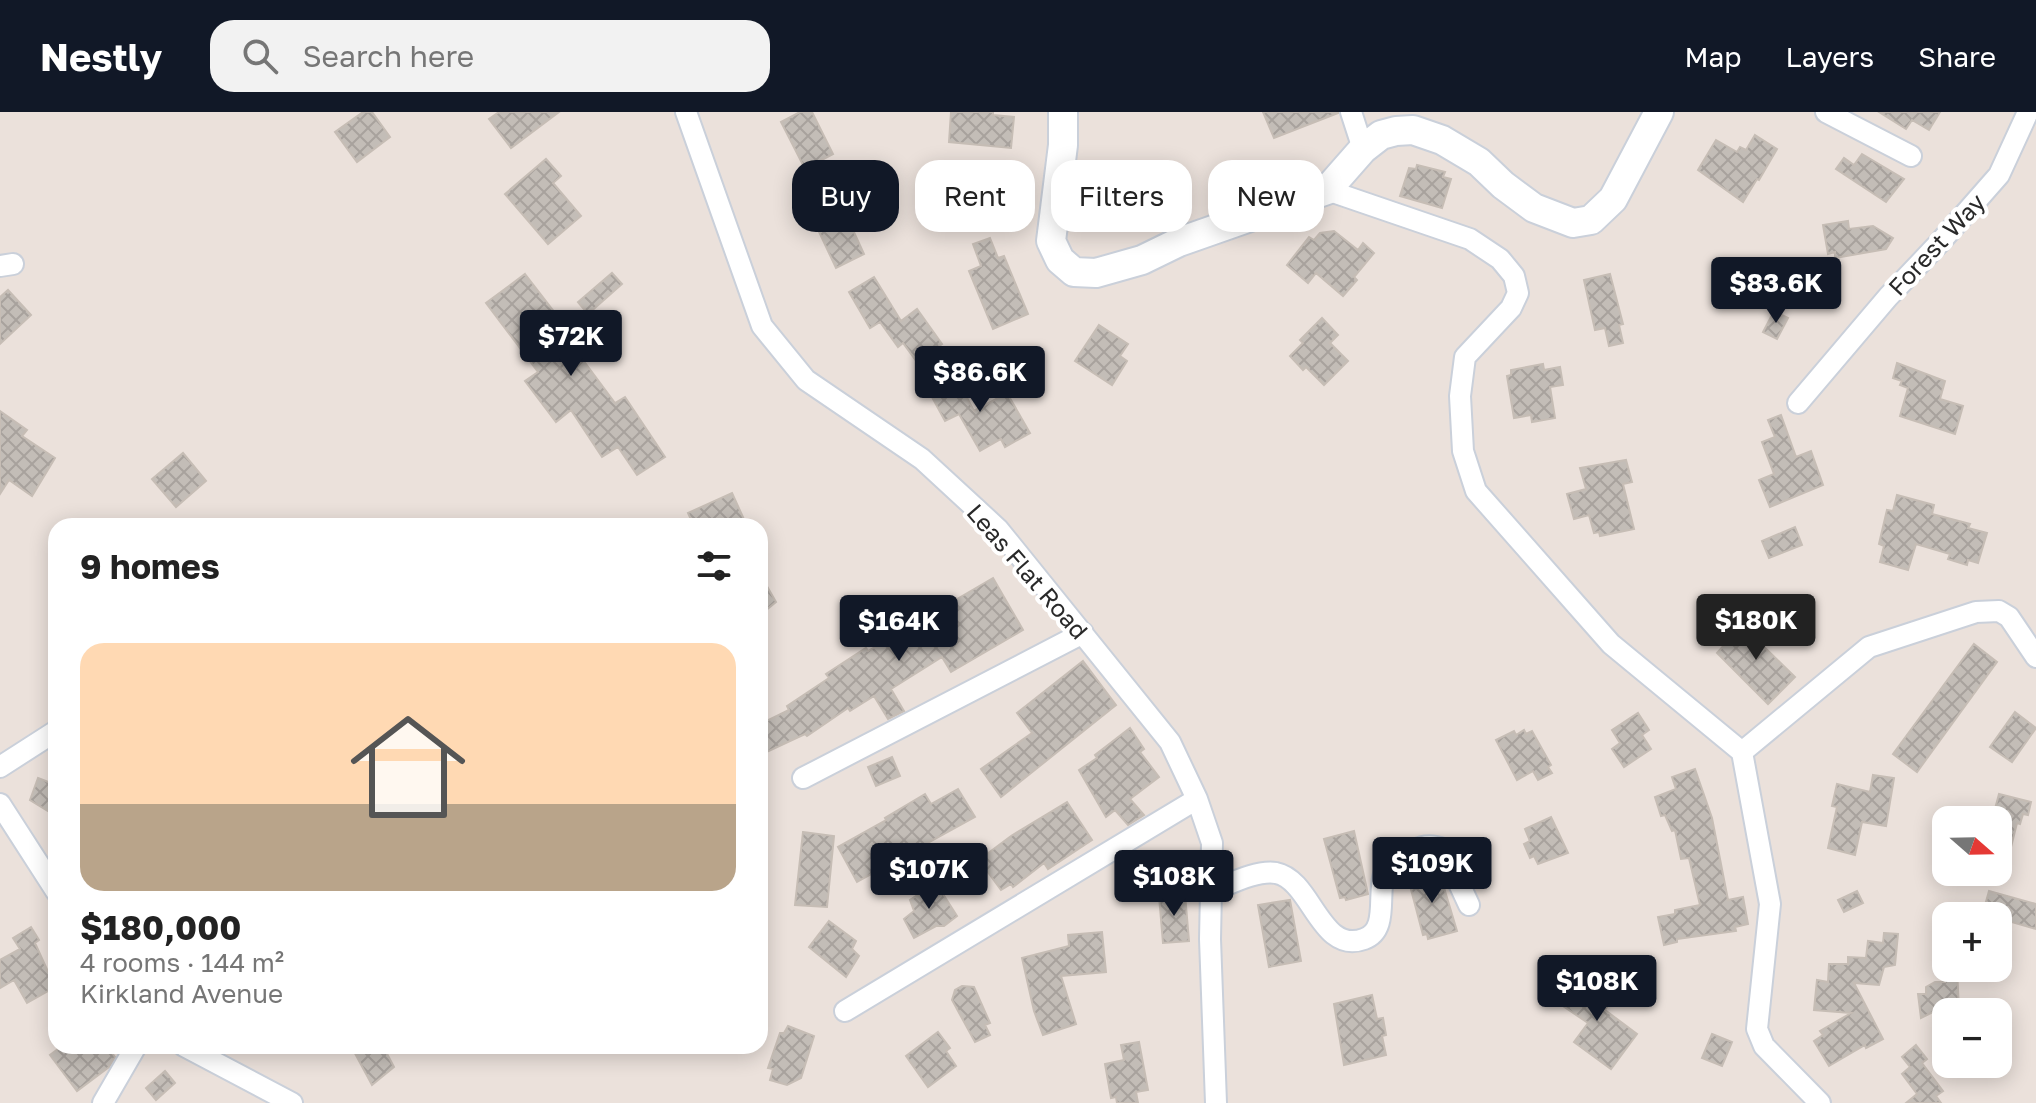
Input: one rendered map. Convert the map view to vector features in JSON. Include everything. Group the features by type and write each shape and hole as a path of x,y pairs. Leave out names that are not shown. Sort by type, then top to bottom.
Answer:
{"main road":[{"path":"1063,112 1063,145 1051,241 1060,260 1074,272 1096,273 1142,260 1179,242 1327,190 1363,149 1381,135 1396,131 1413,130 1442,140 1479,162 1534,208 1573,223 1591,220 1613,199 1659,112"}],"street":[{"name":"Leas Flat Road","path":"686,112 762,326 806,380 922,459 998,529 1170,742 1197,799 1212,843 1210,939 1216,1103"},
{"path":"1351,112 1363,149"},
{"path":"1826,112 1911,156"},
{"name":"Forest Way","path":"1798,403 1888,297 1999,175 2028,112"},
{"path":"1327,190 1470,239 1500,259 1514,276 1518,293 1511,308 1465,357 1460,396 1463,451 1476,491 1611,644 1742,752 1770,904 1757,1029 1764,1046 1820,1103"},
{"path":"1742,752 1869,647 1976,612 1999,611 2009,617 2036,657"},
{"path":"803,778 1083,633"},
{"path":"0,767 48,736"},
{"path":"845,1011 1197,799"},
{"path":"4,817 48,880"},
{"path":"1212,891 1259,874 1276,873 1289,878 1336,937 1351,941 1365,939 1375,932 1378,923 1385,872 1419,847 1433,846 1443,849 1469,905"},
{"path":"103,1103 131,1054"},
{"path":"199,1054 292,1103"}],"building":[{"path":"363,112 372,112 390,137 357,162 335,132"},
{"path":"499,112 559,112 511,148 489,119"},
{"path":"800,112 812,112 833,154 822,160 800,160 781,122"},
{"path":"951,112 993,112 993,115 1014,117 1011,148 949,142"},
{"path":"1263,112 1338,112 1338,113 1274,138"},
{"path":"1879,112 1940,112 1929,130 1912,120 1906,129"},
{"path":"1755,135 1777,149 1743,202 1698,170 1716,140 1737,152 1740,147 1746,150"},
{"path":"1862,154 1904,179 1886,202 1836,169 1844,158 1854,165"},
{"path":"546,159 561,176 553,183 581,216 548,244 505,194"},
{"path":"1417,165 1445,172 1443,177 1451,179 1442,208 1400,196 1409,168 1416,169"},
{"path":"1848,221 1849,229 1873,226 1893,238 1886,249 1835,258 1835,252 1828,254 1823,225"},
{"path":"1334,231 1358,250 1363,243 1374,253 1343,296 1316,273 1308,283 1287,265 1309,237 1314,240 1320,233"},
{"path":"819,232 854,232 864,254 836,268"},
{"path":"990,238 998,258 1004,256 1028,314 993,329 969,271 981,266 973,244"},
{"path":"612,273 622,284 588,314 578,302"},
{"path":"525,274 562,322 557,325 615,403 625,397 665,457 637,475 618,447 602,457 571,410 556,422 525,381 538,372 486,303"},
{"path":"1610,274 1623,324 1619,325 1623,343 1609,346 1605,328 1595,330 1584,280"},
{"path":"874,277 901,321 917,309 942,344 917,362 903,343 898,347 880,322 870,328 849,292"},
{"path":"8,290 31,315 0,344 0,297"},
{"path":"1774,311 1788,318 1777,339 1763,332"},
{"path":"1322,318 1338,335 1330,343 1348,361 1324,385 1290,356 1303,343 1300,340"},
{"path":"1099,325 1128,344 1120,356 1127,361 1112,385 1075,361"},
{"path":"1897,363 1945,381 1940,399 1963,406 1955,434 1900,416 1908,388 1900,385 1902,381 1893,378"},
{"path":"1543,364 1544,370 1560,367 1563,385 1550,387 1555,418 1532,422 1531,415 1514,418 1507,376 1511,375 1511,370"},
{"path":"954,373 974,411 1007,393 1030,433 1005,447 1001,439 980,451 959,414 945,421 927,388"},
{"path":"0,411 27,430 22,436 55,458 32,496 9,480 0,494"},
{"path":"1781,415 1796,457 1811,451 1823,485 1770,507 1759,480 1774,474 1762,442 1775,437 1768,420"},
{"path":"183,453 206,481 176,507 152,479"},
{"path":"1626,460 1632,482 1623,484 1634,529 1600,536 1599,532 1594,533 1589,515 1574,519 1567,494 1586,489 1580,468"},
{"path":"732,493 743,518 690,518 688,513"},
{"path":"1897,495 1934,505 1932,514 1970,524 1968,528 1987,533 1978,563 1968,560 1967,565 1948,559 1950,554 1916,544 1908,570 1880,562 1884,546 1879,544 1887,510 1893,511"},
{"path":"1795,527 1802,545 1769,558 1762,541"},
{"path":"993,578 1023,630 951,672 942,657 891,689 904,711 888,719 874,696 850,711 848,708 807,736 805,734 768,751 768,720 789,710 787,706 829,678 826,674 866,648 868,651"},
{"path":"768,588 776,602 768,608"},
{"path":"1754,621 1766,633 1758,641 1795,677 1768,704 1717,653 1744,623 1748,627"},
{"path":"1974,644 1997,662 1917,772 1893,754"},
{"path":"1083,661 1116,705 1001,797 981,769 1032,733 1017,713"},
{"path":"2015,712 2036,728 2012,762 1990,747"},
{"path":"1638,713 1649,730 1642,735 1651,749 1624,767 1612,749 1620,743 1612,730"},
{"path":"1130,728 1144,749 1140,752 1159,777 1130,799 1144,815 1128,825 1115,810 1106,817 1079,770"},
{"path":"1524,730 1526,734 1532,731 1551,765 1548,767 1552,773 1538,780 1533,771 1517,780 1496,740 1514,731 1516,735"},
{"path":"892,757 900,776 876,786 868,767"},
{"path":"1695,769 1712,818 1728,900 1743,897 1748,924 1735,927 1736,931 1677,939 1677,942 1664,945 1658,917 1700,905 1689,858 1681,859 1675,830 1672,831 1665,815 1661,816 1655,797 1676,789 1672,777"},
{"path":"1873,775 1894,778 1886,826 1862,822 1855,855 1828,848 1837,807 1832,806 1837,784 1870,792"},
{"path":"38,778 48,782 48,811 30,800"},
{"path":"958,789 975,817 857,882 838,847 925,794 931,804"},
{"path":"1999,794 2031,802 2028,815 2023,814 2020,824 2017,823 2012,843 2012,806 1996,806"},
{"path":"1067,802 1092,840 1048,869 1044,863 1013,887 1011,884 1001,890 979,860 1011,836"},
{"path":"1551,817 1568,853 1538,864 1534,856 1530,858 1524,844 1530,841 1525,829"},
{"path":"1354,831 1368,894 1346,900 1345,897 1340,898 1324,839"},
{"path":"803,832 834,836 827,907 795,905"},
{"path":"1439,871 1457,931 1428,939 1427,934 1423,935 1408,878"},
{"path":"936,883 957,916 944,926 936,926 914,938 904,919 914,911 910,900"},
{"path":"1857,891 1863,903 1844,912 1838,900"},
{"path":"1989,891 2036,904 2036,929 2012,922 2012,902 1986,902"},
{"path":"1185,894 1189,941 1163,943 1159,896"},
{"path":"1290,900 1301,961 1269,967 1258,905"},
{"path":"829,921 856,941 852,949 859,956 846,977 809,947"},
{"path":"31,927 39,940 35,943 48,972 48,991 27,1003 14,980 0,988 0,960 20,949 13,938"},
{"path":"1102,932 1106,972 1061,976 1076,1024 1043,1035 1022,958 1069,946 1068,935"},
{"path":"1884,933 1898,934 1895,965 1884,967 1879,985 1854,983 1883,1039 1866,1048 1865,1045 1829,1066 1814,1041 1823,1035 1820,1031 1851,1013 1814,1010 1817,980 1828,982 1829,964 1848,964 1848,957 1866,958 1868,941 1883,943"},
{"path":"1578,977 1612,999 1605,1010 1637,1034 1611,1069 1574,1042 1588,1023 1557,1002 1568,984 1572,987"},
{"path":"1935,982 1958,982 1958,998 1932,998 1932,1012 1921,1018 1918,994 1926,994 1926,987"},
{"path":"962,986 974,987 990,1023 985,1025 990,1035 975,1042 952,1000 955,990"},
{"path":"1372,995 1377,1019 1383,1018 1386,1035 1382,1036 1386,1055 1344,1065 1334,1004"},
{"path":"788,1026 814,1036 801,1078 787,1085 770,1080 773,1069 768,1068 780,1033 784,1033"},
{"path":"938,1032 950,1048 946,1051 956,1066 928,1087 906,1056"},
{"path":"1712,1034 1732,1042 1722,1066 1702,1058"},
{"path":"1139,1042 1148,1090 1136,1092 1138,1103 1117,1103 1116,1097 1111,1098 1105,1064 1124,1060 1121,1045"},
{"path":"1916,1045 1927,1059 1922,1063 1943,1091 1936,1096 1941,1103 1906,1103 1917,1094 1902,1074 1910,1067 1902,1057"},
{"path":"113,1054 115,1057 109,1067 77,1091 50,1055"},
{"path":"355,1054 387,1054 394,1067 372,1085"},
{"path":"165,1071 175,1083 156,1100 146,1088"}]}
